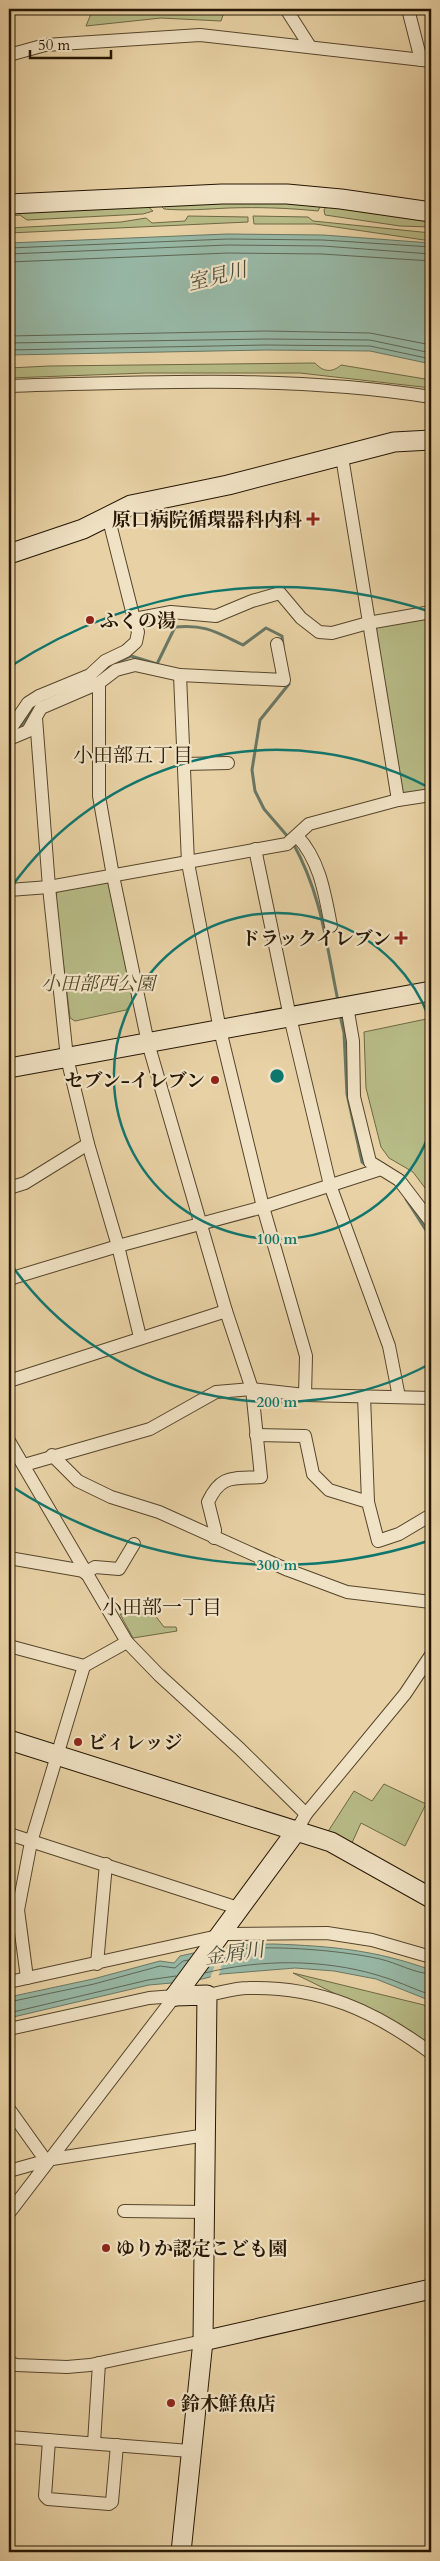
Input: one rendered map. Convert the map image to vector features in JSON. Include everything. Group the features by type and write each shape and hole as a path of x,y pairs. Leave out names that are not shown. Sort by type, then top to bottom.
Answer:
{"street":[{"path":"286,9 309,45"},
{"path":"9,55 45,45 200,35 309,45 426,60 408,9"},
{"path":"9,204 222,194 287,194 341,198 431,212"},
{"path":"9,386 181,380 300,384 431,397"},
{"path":"9,554 83,529 131,505 228,485 394,442 431,440"},
{"path":"342,457 398,800"},
{"path":"13,724 28,704 39,696 90,675 106,661 131,647 136,642 138,632 108,516"},
{"path":"134,619 171,612 216,616 252,601 280,593 301,618 319,632 332,633 368,623 431,612"},
{"path":"9,739 28,731 41,708 99,683 116,670 135,665 180,675 284,680 277,644"},
{"path":"180,675 188,863 220,1030 263,1207 306,1356 305,1394"},
{"path":"99,683 99,796 113,876 148,1043 226,1311 252,1389 261,1477 228,1480 216,1486 208,1502 215,1530 214,1538"},
{"path":"36,718 49,887 67,1058 88,1144 118,1246 140,1337"},
{"path":"184,764 228,763"},
{"path":"9,890 49,887 188,863 255,849 292,840 309,824 398,800 431,795"},
{"path":"292,840 307,847 322,885 331,926"},
{"path":"255,849 290,1017 330,1185 388,1346 399,1397"},
{"path":"9,1068 431,991"},
{"path":"341,1007 353,1041 354,1097 370,1162 399,1180 431,1222"},
{"path":"9,1188 25,1183 88,1144"},
{"path":"9,1279 118,1246 263,1207 381,1169"},
{"path":"9,1381 140,1337 226,1311"},
{"path":"24,1465 52,1455 150,1429 216,1392 252,1389 305,1394 431,1398"},
{"path":"364,1396 368,1502 378,1541 399,1534 431,1516"},
{"path":"256,1435 305,1436 313,1474 329,1490 368,1502"},
{"path":"9,1441 127,1642 159,1675 240,1749 306,1814"},
{"path":"52,1455 78,1481 111,1497 160,1512 288,1570 347,1592 431,1602"},
{"path":"9,1558 85,1572 95,1567 119,1569 134,1544"},
{"path":"9,1646 84,1666 127,1642"},
{"path":"9,2213 175,1996 297,1830 306,1814 405,1694 431,1655"},
{"path":"27,1978 13,1910 31,1842 84,1666"},
{"path":"9,1740 331,1842 431,1898"},
{"path":"9,1834 238,1908"},
{"path":"97,1964 106,1864"},
{"path":"9,1982 97,1964 220,1934 327,1933 372,1940 431,1957"},
{"path":"9,2029 149,1998 207,1994 247,1988 306,1991 370,2012 431,2053"},
{"path":"182,2552 190,2451 202,2341 207,1994"},
{"path":"9,2109 44,2158 52,2159"},
{"path":"9,2171 52,2159 206,2135"},
{"path":"124,2211 205,2212"},
{"path":"9,2362 16,2365 67,2367 99,2363 431,2289"},
{"path":"94,2443 99,2363"},
{"path":"9,2437 190,2451"},
{"path":"49,2440 45,2496 48,2499 109,2504 112,2502 117,2445"}],"green space":[{"path":"93,9 219,9 224,12 221,21 161,18 86,26"},
{"path":"156,201 323,201 318,211 263,208 172,210 164,209"},
{"path":"329,202 431,216 431,227 400,226 325,215 324,210"},
{"path":"144,203 153,211 143,214 27,220 20,215 9,216 9,209"},
{"path":"188,216 248,217 248,222 9,233 9,228 121,222 146,218 152,223 185,221"},
{"path":"253,216 308,217 313,221 431,233 431,241 315,224 254,224"},
{"path":"315,363 324,370 331,370 341,365 431,380 431,388 300,373 146,373 9,378 9,368 49,366"},
{"path":"431,613 431,795 398,800 368,623"},
{"name":"小田部西公園","path":"105,882 110,885 133,1002 126,1010 75,1021 70,1018 55,896 59,890"},
{"path":"431,1018 431,1196 413,1172 389,1158 381,1147 366,1088 364,1032"},
{"path":"120,1614 154,1614 164,1627 176,1627 177,1631 133,1638"},
{"path":"384,1784 426,1804 405,1846 361,1823 351,1845 327,1833 354,1791 372,1801"},
{"path":"293,1973 424,2005 431,2012 431,2046 411,2031"}],"water":[{"name":"室見川","path":"227,234 323,235 431,243 431,364 370,351 265,350 9,355 9,243"},
{"name":"金屑川","path":"273,1944 353,1950 411,1963 431,1970 431,2001 376,1979 334,1971 295,1968 222,1974 194,1981 149,1985 9,2018 9,1997 93,1979 160,1961 174,1963 180,1956 230,1945"}],"pier":[{"path":"228,1943 218,1978 210,1979 222,1944"}],"waterway":[{"path":"119,661 131,656 157,664 175,627 185,626 210,630 243,645 266,628 282,636 283,646"},
{"path":"288,679 289,684 260,720 252,770 255,791 264,809 289,838"},
{"path":"9,732 19,728 35,707"},
{"path":"293,843 311,882 317,901 338,1001"},
{"path":"340,1015 344,1033 347,1094 362,1162 366,1165"},
{"path":"406,1199 431,1238"}],"place":[{"name":"原口病院循環器科内科","path":"313,519"},
{"name":"ふくの湯","path":"90,620"},
{"name":"ドラックイレブン","path":"401,938"},
{"name":"セブン-イレブン","path":"215,1080"},
{"name":"ビィレッジ","path":"78,1742"},
{"name":"ゆりか認定こども園","path":"106,2248"},
{"name":"鈴木鮮魚店","path":"171,2403"}],"district":[{"name":"小田部五丁目","path":"133,755"},
{"name":"小田部一丁目","path":"162,1607"}]}
